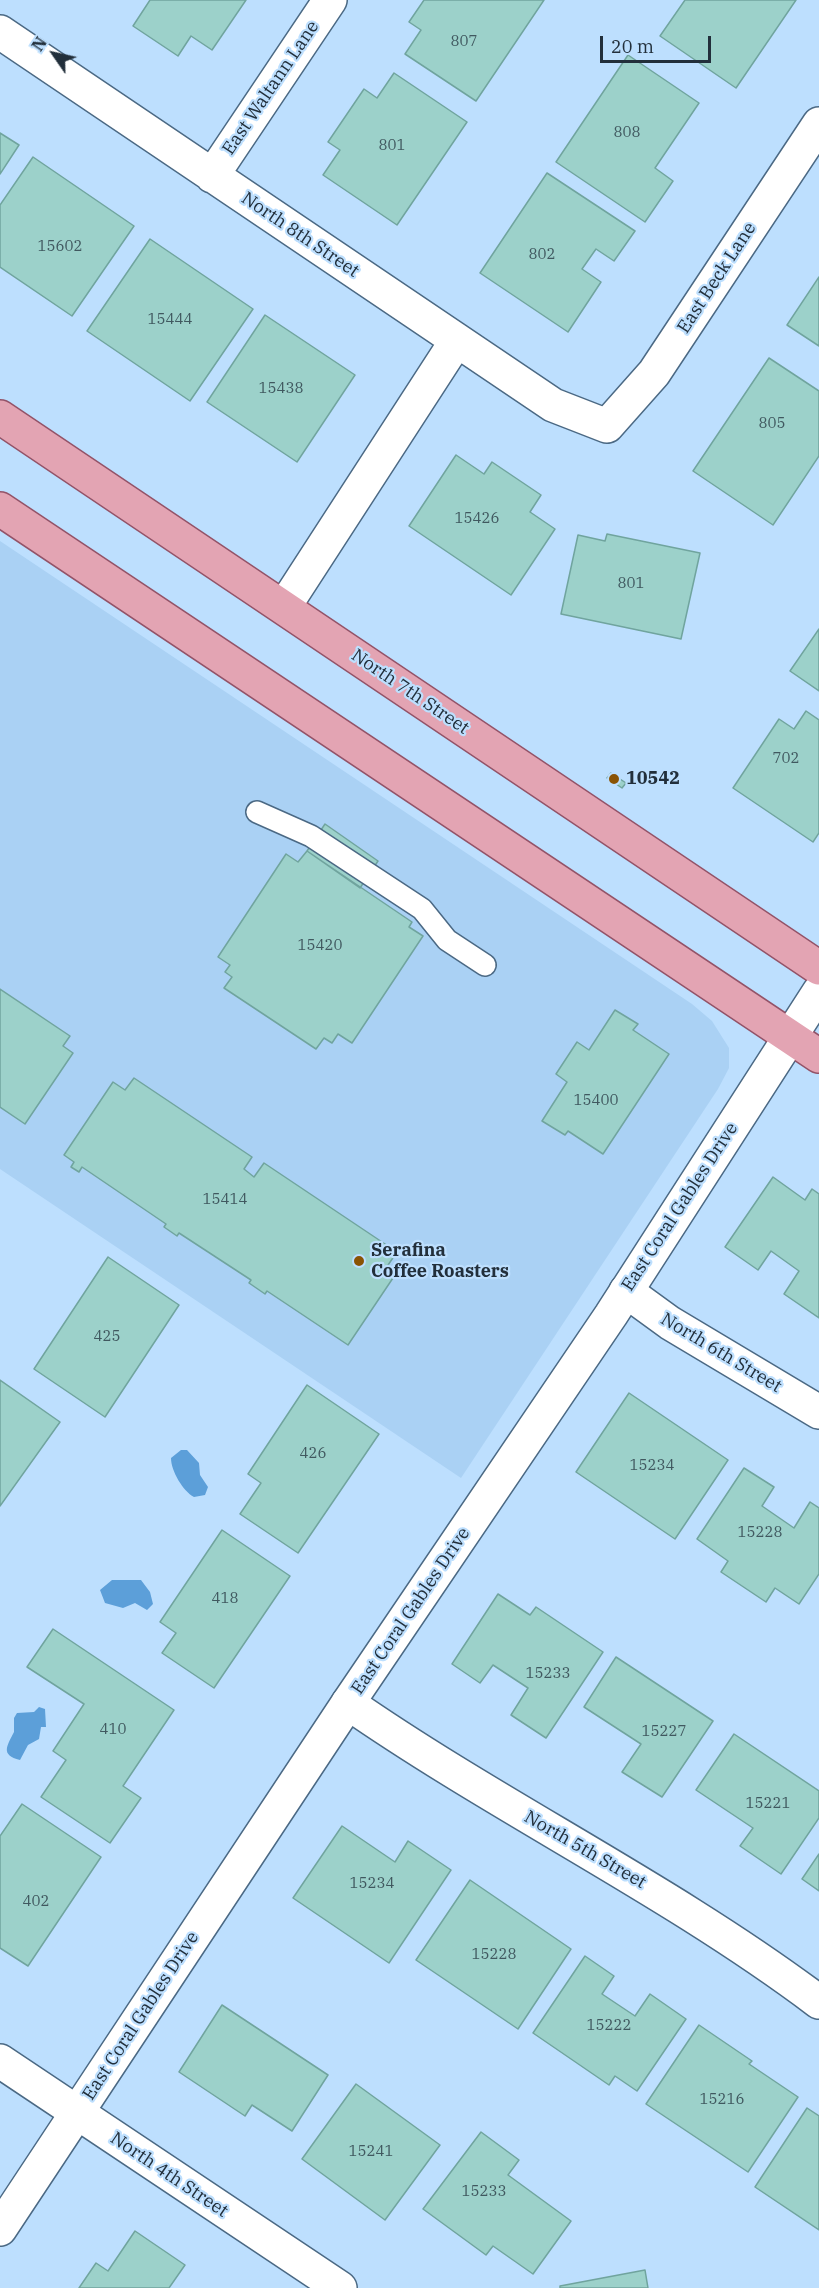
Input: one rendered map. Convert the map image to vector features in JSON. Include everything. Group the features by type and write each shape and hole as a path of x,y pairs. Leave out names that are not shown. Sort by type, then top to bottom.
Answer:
{"main road":[{"name":"North 7th Street","path":"0,417 819,968"},
{"path":"0,509 819,1056"}],"street":[{"name":"East Waltann Lane","path":"212,176 330,0"},
{"name":"North 8th Street","path":"0,32 553,405 607,426"},
{"name":"East Beck Lane","path":"607,426 654,373 819,124"},
{"path":"284,607 457,340"},
{"name":"East Coral Gables Drive","path":"0,2229 348,1703 626,1291 819,992"},
{"name":"North 6th Street","path":"626,1291 670,1323 819,1412"},
{"name":"North 5th Street","path":"348,1703 495,1799 647,1886 768,1963 819,2002"},
{"name":"North 4th Street","path":"0,2061 340,2288"}],"lane":[{"path":"256,812 310,836 422,909 447,940 485,965"}],"shaded area":[{"path":"0,541 692,1004 712,1021 729,1048 729,1068 718,1089 461,1478 0,1169"},
{"path":"181,1450 187,1450 199,1463 200,1475 208,1487 205,1495 194,1497 178,1480 171,1458"},
{"path":"112,1580 141,1580 150,1592 153,1604 147,1610 135,1603 123,1608 105,1603 100,1590"},
{"path":"39,1707 45,1709 46,1727 41,1727 39,1739 28,1745 20,1760 14,1758 7,1753 7,1749 14,1732 14,1718 17,1713 34,1712"}],"building":[{"path":"150,0 246,0 212,50 191,36 178,56 133,26"},
{"path":"424,0 544,0 476,101 405,54 421,30 409,22"},
{"path":"685,0 796,0 736,88 660,36"},
{"path":"628,55 699,103 655,168 673,181 645,222 556,162"},
{"path":"394,73 467,122 397,225 323,175 340,150 328,142 364,89 377,98"},
{"path":"0,133 19,145 0,174"},
{"path":"33,157 134,226 72,316 0,267 0,205"},
{"path":"547,173 635,231 614,261 596,249 582,269 601,282 568,332 480,273"},
{"path":"150,239 253,309 190,401 87,331"},
{"path":"819,277 819,346 787,325"},
{"path":"265,315 355,375 297,462 207,402"},
{"path":"769,358 819,391 819,456 773,525 693,471"},
{"path":"456,455 484,474 492,462 541,495 530,512 555,529 511,595 409,526"},
{"path":"607,534 700,553 681,639 561,614 578,535 605,541"},
{"path":"819,629 819,691 790,671"},
{"path":"806,711 819,720 819,833 813,842 733,788 779,719 794,729"},
{"path":"611,773 626,783 622,788 607,778"},
{"path":"325,824 378,861 360,888 307,851"},
{"path":"307,851 412,922 409,927 423,936 352,1043 338,1034 332,1043 324,1038 316,1049 224,988 232,977 225,972 230,965 218,957 286,854 298,862"},
{"path":"0,989 70,1036 63,1046 73,1053 25,1124 0,1107"},
{"path":"615,1010 638,1024 633,1030 669,1054 603,1154 568,1131 565,1135 542,1121 567,1082 556,1074 577,1042 589,1050"},
{"path":"134,1078 252,1157 244,1169 254,1177 264,1163 397,1252 388,1265 397,1272 348,1345 267,1291 265,1294 249,1283 251,1280 179,1233 177,1236 164,1227 166,1224 82,1167 79,1172 71,1167 74,1162 64,1155 113,1082 125,1090"},
{"path":"773,1177 805,1200 812,1189 819,1194 819,1318 784,1294 799,1271 771,1251 758,1270 725,1247"},
{"path":"108,1257 179,1305 105,1417 34,1369"},
{"path":"0,1380 60,1422 0,1506"},
{"path":"307,1385 379,1434 298,1553 240,1514 261,1483 248,1474"},
{"path":"629,1393 728,1460 675,1539 576,1472"},
{"path":"744,1468 774,1487 762,1506 794,1528 810,1502 819,1508 819,1574 799,1604 775,1588 766,1602 721,1572 728,1561 697,1539"},
{"path":"222,1530 290,1576 214,1688 162,1653 176,1633 160,1622"},
{"path":"498,1594 530,1615 536,1607 603,1652 546,1738 511,1715 528,1688 493,1665 480,1683 452,1664"},
{"path":"53,1629 174,1710 123,1786 141,1798 110,1843 41,1797 66,1760 53,1751 84,1704 27,1667"},
{"path":"616,1657 713,1721 662,1797 622,1772 641,1744 584,1707"},
{"path":"734,1734 819,1791 819,1818 781,1874 740,1846 753,1828 696,1790"},
{"path":"22,1804 101,1857 28,1966 0,1948 0,1836"},
{"path":"342,1826 395,1862 408,1841 451,1870 389,1963 293,1898"},
{"path":"819,1854 819,1891 802,1879"},
{"path":"470,1880 571,1949 518,2029 416,1960"},
{"path":"585,1956 614,1976 602,1994 635,2016 650,1994 686,2019 637,2091 615,2076 609,2085 533,2033"},
{"path":"222,2005 328,2075 292,2131 252,2105 245,2116 179,2072"},
{"path":"699,2025 752,2061 749,2064 798,2097 748,2172 646,2104"},
{"path":"356,2084 440,2145 385,2220 302,2159"},
{"path":"807,2108 819,2116 819,2230 755,2187"},
{"path":"481,2132 519,2160 508,2175 571,2221 533,2274 493,2246 486,2255 423,2209"},
{"path":"135,2231 185,2265 169,2288 79,2288 96,2263 108,2271"},
{"path":"645,2270 648,2288 560,2288 560,2286"}],"place":[{"name":"10542","path":"614,779"},
{"name":"Serafina Coffee Roasters","path":"359,1261"}]}
